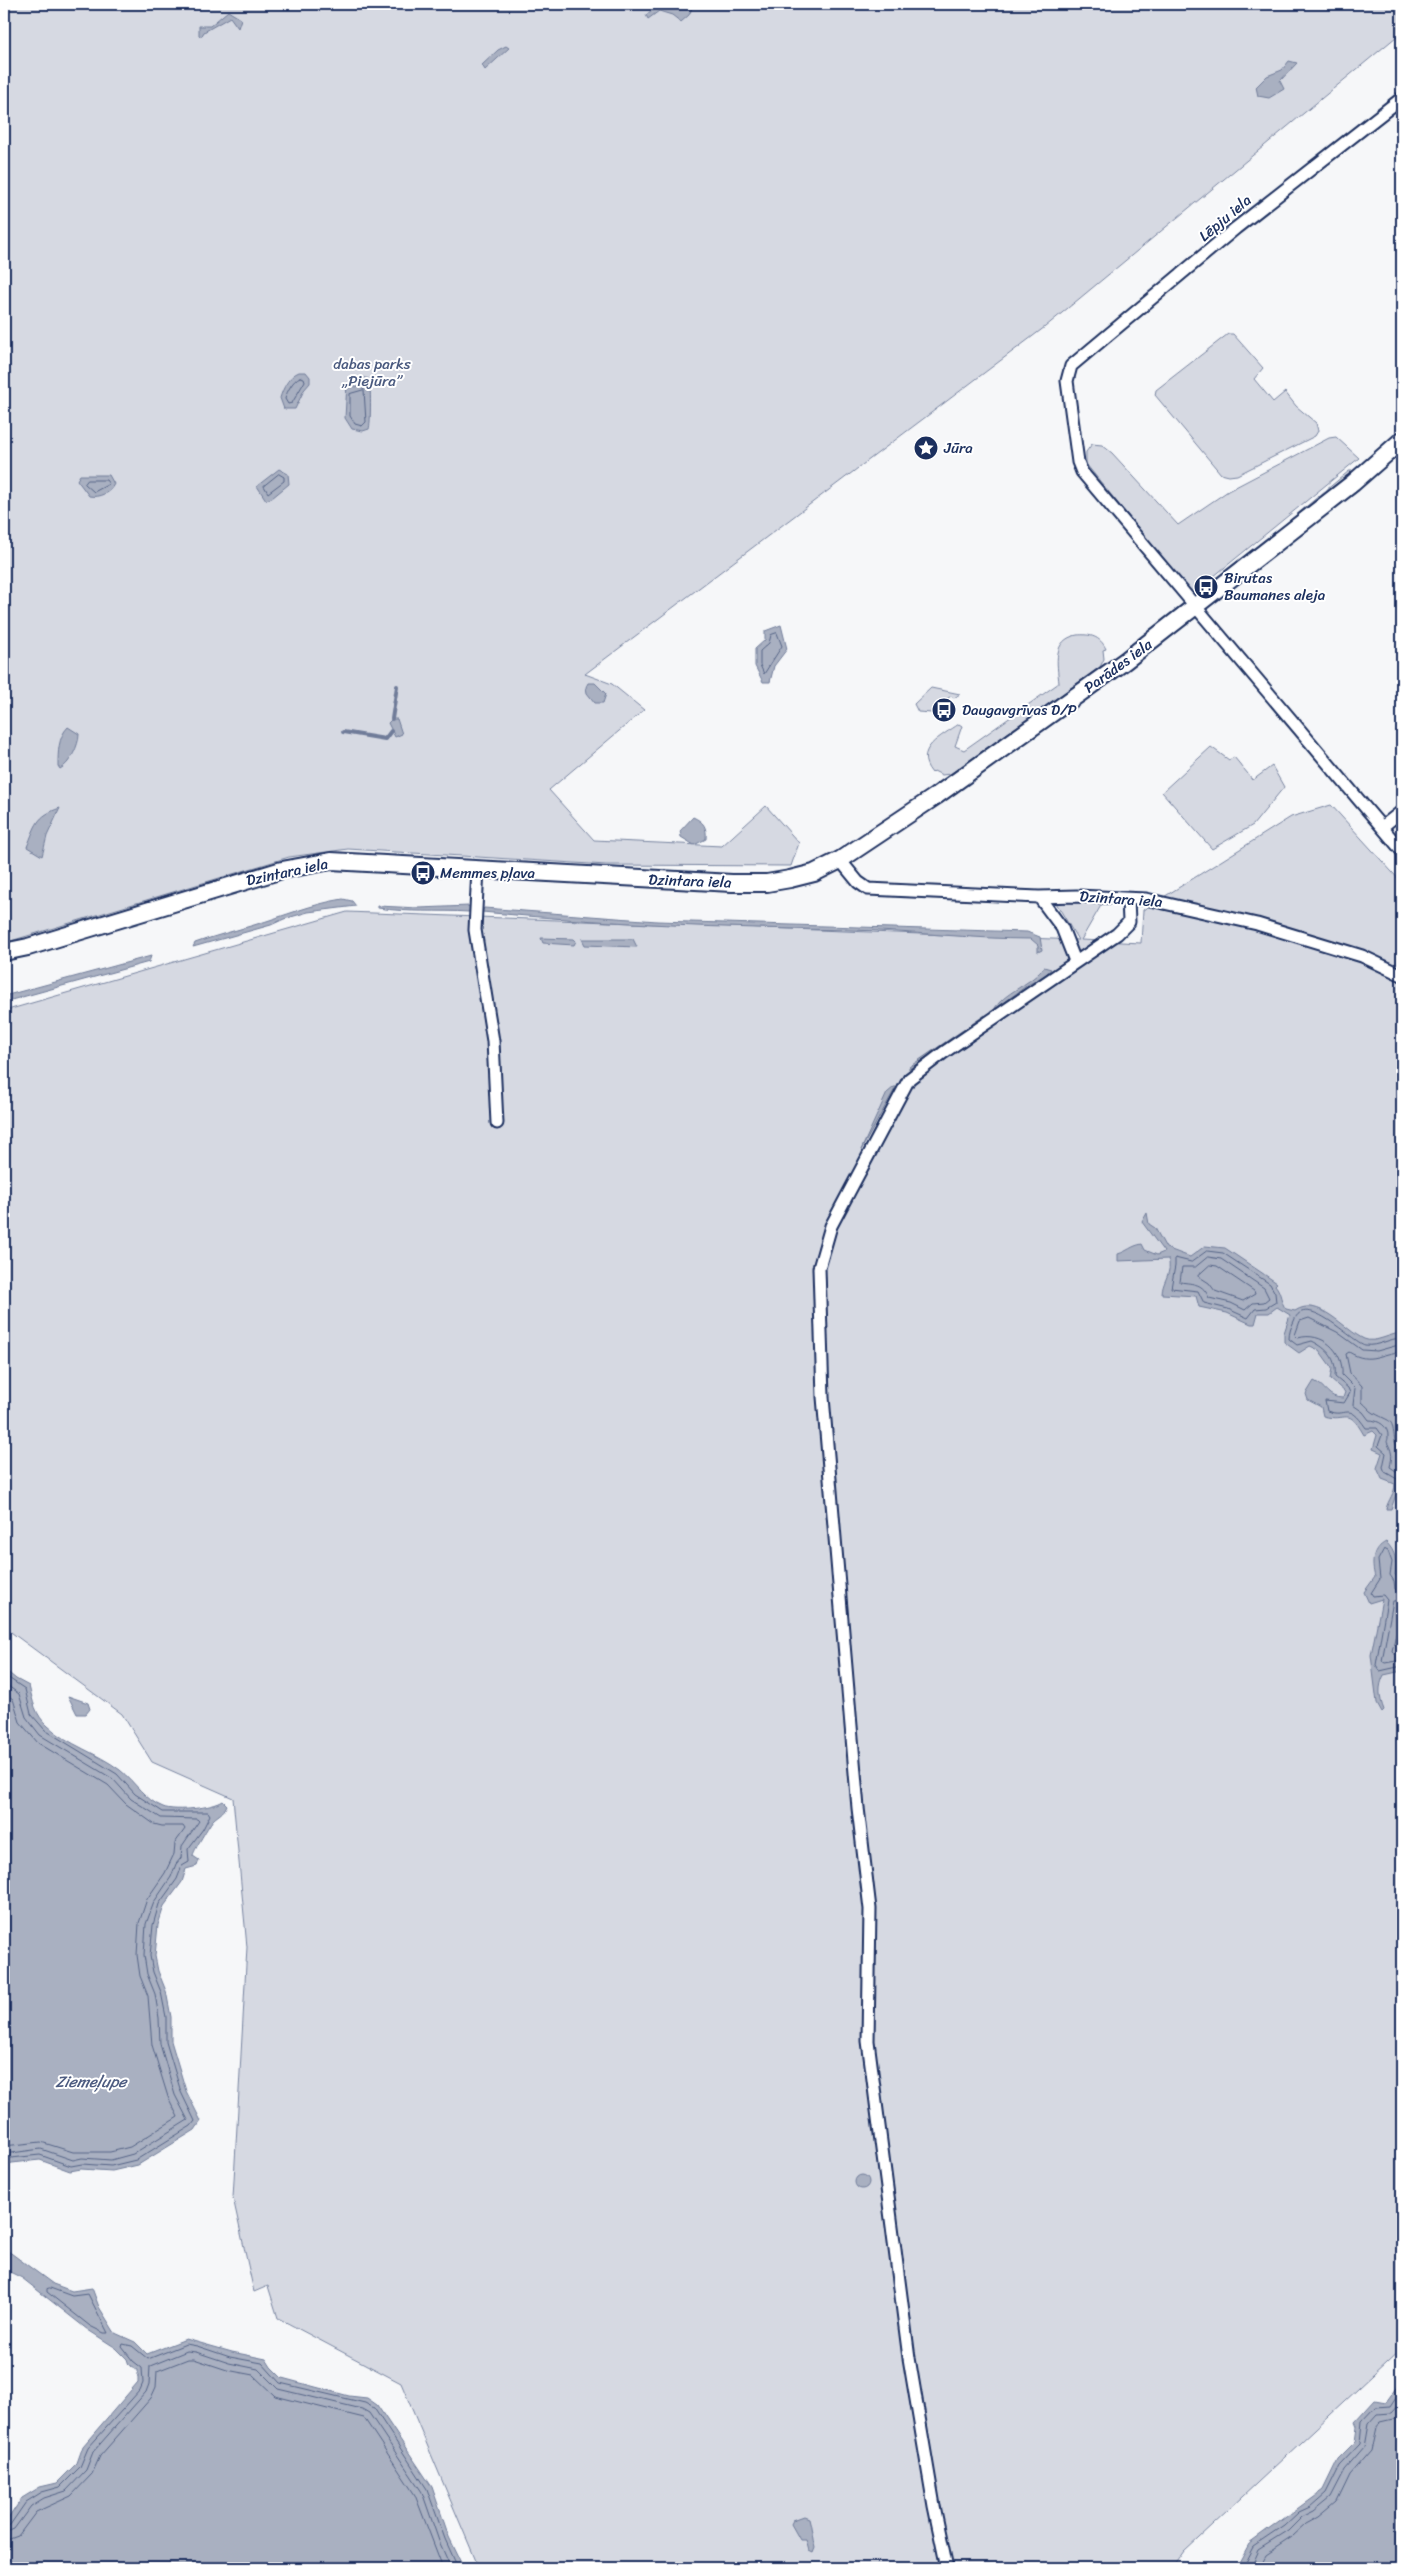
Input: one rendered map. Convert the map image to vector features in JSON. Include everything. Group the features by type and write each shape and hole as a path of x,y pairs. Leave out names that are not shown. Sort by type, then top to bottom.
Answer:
{"street":[{"name":"Lēpju iela","path":"1196,608 1079,467 1067,381 1071,366 1236,228 1402,98"},
{"name":"Parādes iela","path":"790,879 814,873 840,860 1004,748 1196,608 1353,484 1402,440"},
{"path":"1196,608 1402,851"},
{"path":"1382,828 1402,811"},
{"name":"Dzintara iela","path":"840,860 858,882 868,889 1156,900 1256,924 1362,956 1402,975"},
{"name":"Dzintara iela","path":"4,952 28,947 282,870 331,861 732,884 767,883 790,879"},
{"path":"478,868 475,930 493,1041 497,1123"},
{"path":"1039,897 1062,928 1075,961"},
{"path":"947,2568 934,2506 909,2358 868,2042 870,1909 858,1808 822,1398 819,1268 831,1226 909,1079 943,1053 1117,934 1129,922 1128,898"}],"green space":[{"name":"dabas parks „Piejūra”","path":"4,4 1402,4 1402,32 1045,327 585,674 612,684 644,710 549,790 594,840 722,846 766,806 799,843 791,866 607,865 348,849 289,857 4,943"},
{"path":"1228,334 1233,334 1263,368 1254,379 1273,402 1285,392 1296,406 1316,423 1318,431 1315,436 1237,475 1229,476 1221,474 1155,395 1156,390"},
{"path":"1336,437 1359,458 1192,594 1086,464 1086,452 1092,444 1102,445 1112,453 1178,525 1228,491 1329,438"},
{"path":"1349,471 1358,471 1272,540 1254,550"},
{"path":"1077,635 1094,637 1104,645 1106,649 1103,650 1104,659 1100,667 950,774 942,775 934,771 932,773 925,757 927,750 945,733 959,724 962,726 955,746 964,750 1059,683 1057,660 1060,647 1063,642"},
{"path":"931,688 960,694 954,698 951,696 944,701 946,704 932,713 918,712 914,704"},
{"path":"1211,747 1229,760 1234,757 1253,780 1272,766 1284,787 1253,825 1212,849 1162,792"},
{"path":"1331,805 1402,883 1402,2348 1184,2551 1172,2568 479,2568 401,2383 278,2318 268,2286 254,2292 233,2198 247,1947 233,1798 152,1762 122,1714 4,1627 4,1011 347,912 1078,940 1055,901 1103,902 1081,940 1141,943 1143,910 1291,817"}],"water":[{"path":"659,4 694,4 689,15 681,22 672,15 659,11 648,19 646,15"},
{"path":"228,11 241,19 238,28 230,17 204,32 201,37 199,35 199,26 210,26"},
{"path":"506,46 509,48 485,70 482,65 498,50"},
{"path":"1289,61 1297,63 1280,81 1284,89 1269,98 1258,96 1256,87 1267,76 1282,70"},
{"path":"299,372 306,372 310,377 310,383 304,390 295,409 284,409 280,398 283,390 289,379"},
{"path":"360,377 369,379 370,388 370,426 369,429 363,431 352,429 345,418 347,383 356,387 360,385"},
{"path":"279,469 288,474 289,484 272,498 266,500 257,486"},
{"path":"80,475 109,475 114,484 104,494 89,496 77,480"},
{"path":"781,625 787,649 774,666 770,682 763,682 755,666 755,649 765,640 765,631"},
{"path":"588,683 595,683 606,694 603,703 595,703 587,693 586,687"},
{"path":"392,719 397,719 402,734 395,737 388,723"},
{"path":"68,727 79,734 79,738 76,749 70,759 60,769 58,766 59,745 62,735"},
{"path":"60,808 47,836 42,856 27,847 41,818"},
{"path":"693,817 704,825 706,835 706,839 694,845 681,837 680,831"},
{"path":"343,899 352,901 356,906 308,912 271,925 193,947 195,943 209,938 309,907"},
{"path":"378,906 419,908 469,906 471,910 469,912 401,910 378,908"},
{"path":"484,908 657,921 1027,932 1040,937 1042,950 1038,952 1038,945 1031,939 620,922 482,912"},
{"path":"541,938 574,939 576,941 574,945 543,943"},
{"path":"582,939 633,939 637,947 585,945"},
{"path":"151,956 149,962 4,1002 4,996"},
{"path":"1044,967 1051,969 1042,978 1029,984 994,1010 1004,998 1033,978"},
{"path":"985,1015 977,1024 909,1069 909,1067"},
{"path":"896,1087 861,1150 887,1093"},
{"path":"1147,1213 1149,1224 1155,1228 1166,1248 1190,1257 1205,1246 1225,1248 1277,1283 1275,1285 1286,1309 1295,1311 1304,1307 1313,1307 1322,1310 1356,1335 1368,1340 1402,1333 1402,1489 1397,1492 1391,1509 1386,1509 1395,1484 1382,1479 1377,1468 1382,1453 1373,1449 1377,1435 1373,1431 1364,1435 1354,1420 1350,1418 1323,1416 1321,1407 1308,1400 1306,1394 1314,1381 1338,1398 1343,1398 1345,1392 1330,1379 1332,1368 1319,1350 1310,1346 1299,1353 1284,1342 1284,1333 1290,1315 1277,1307 1269,1313 1258,1313 1255,1324 1251,1324 1227,1313 1199,1307 1196,1296 1162,1294 1169,1269 1168,1259 1118,1261 1118,1254 1142,1244 1145,1250 1157,1255 1164,1252 1142,1222"},
{"path":"1386,1542 1394,1553 1396,1561 1395,1575 1399,1577 1399,1588 1402,1591 1402,1671 1384,1675 1382,1679 1380,1696 1384,1710 1382,1712 1377,1703 1371,1655 1382,1599 1369,1603 1364,1592 1375,1577 1373,1562 1375,1552"},
{"name":"Ziemeļupe","path":"4,1669 16,1679 29,1686 37,1712 48,1726 65,1739 120,1770 157,1804 176,1809 203,1807 223,1801 227,1805 212,1822 195,1849 193,1856 199,1860 197,1866 186,1869 182,1882 164,1906 158,1925 155,1956 158,1971 166,1991 171,2017 171,2041 186,2091 201,2121 195,2130 138,2165 112,2171 81,2169 70,2171 40,2160 12,2163 4,2166"},
{"path":"68,1696 88,1703 90,1709 86,1714 77,1714"},
{"path":"859,2175 865,2175 869,2182 865,2189 859,2189 855,2185 855,2179"},
{"path":"4,2248 53,2284 72,2291 92,2288 99,2307 115,2333 135,2342 147,2354 186,2339 266,2359 282,2378 349,2396 367,2398 377,2405 432,2487 449,2537 464,2568 4,2568 4,2525 22,2498 40,2487 57,2483 77,2463 83,2446 138,2382 138,2370 129,2365 127,2359 116,2348 88,2330 22,2278 4,2269"},
{"path":"1402,2380 1402,2568 1236,2568 1249,2544 1323,2490 1338,2459 1355,2442 1357,2427 1355,2422 1375,2400 1386,2402"},
{"path":"804,2516 809,2518 810,2522 815,2548 813,2553 809,2551 806,2540 800,2540 791,2524 793,2520"}],"waterway":[{"path":"392,719 397,686"},
{"path":"343,732 385,739 391,731"}],"place":[{"name":"Jūra","path":"926,448"},
{"name":"Birutas Baumanes aleja","path":"1206,587"},
{"name":"Daugavgrīvas D/P","path":"944,710"},
{"name":"Memmes pļava","path":"423,873"}]}
